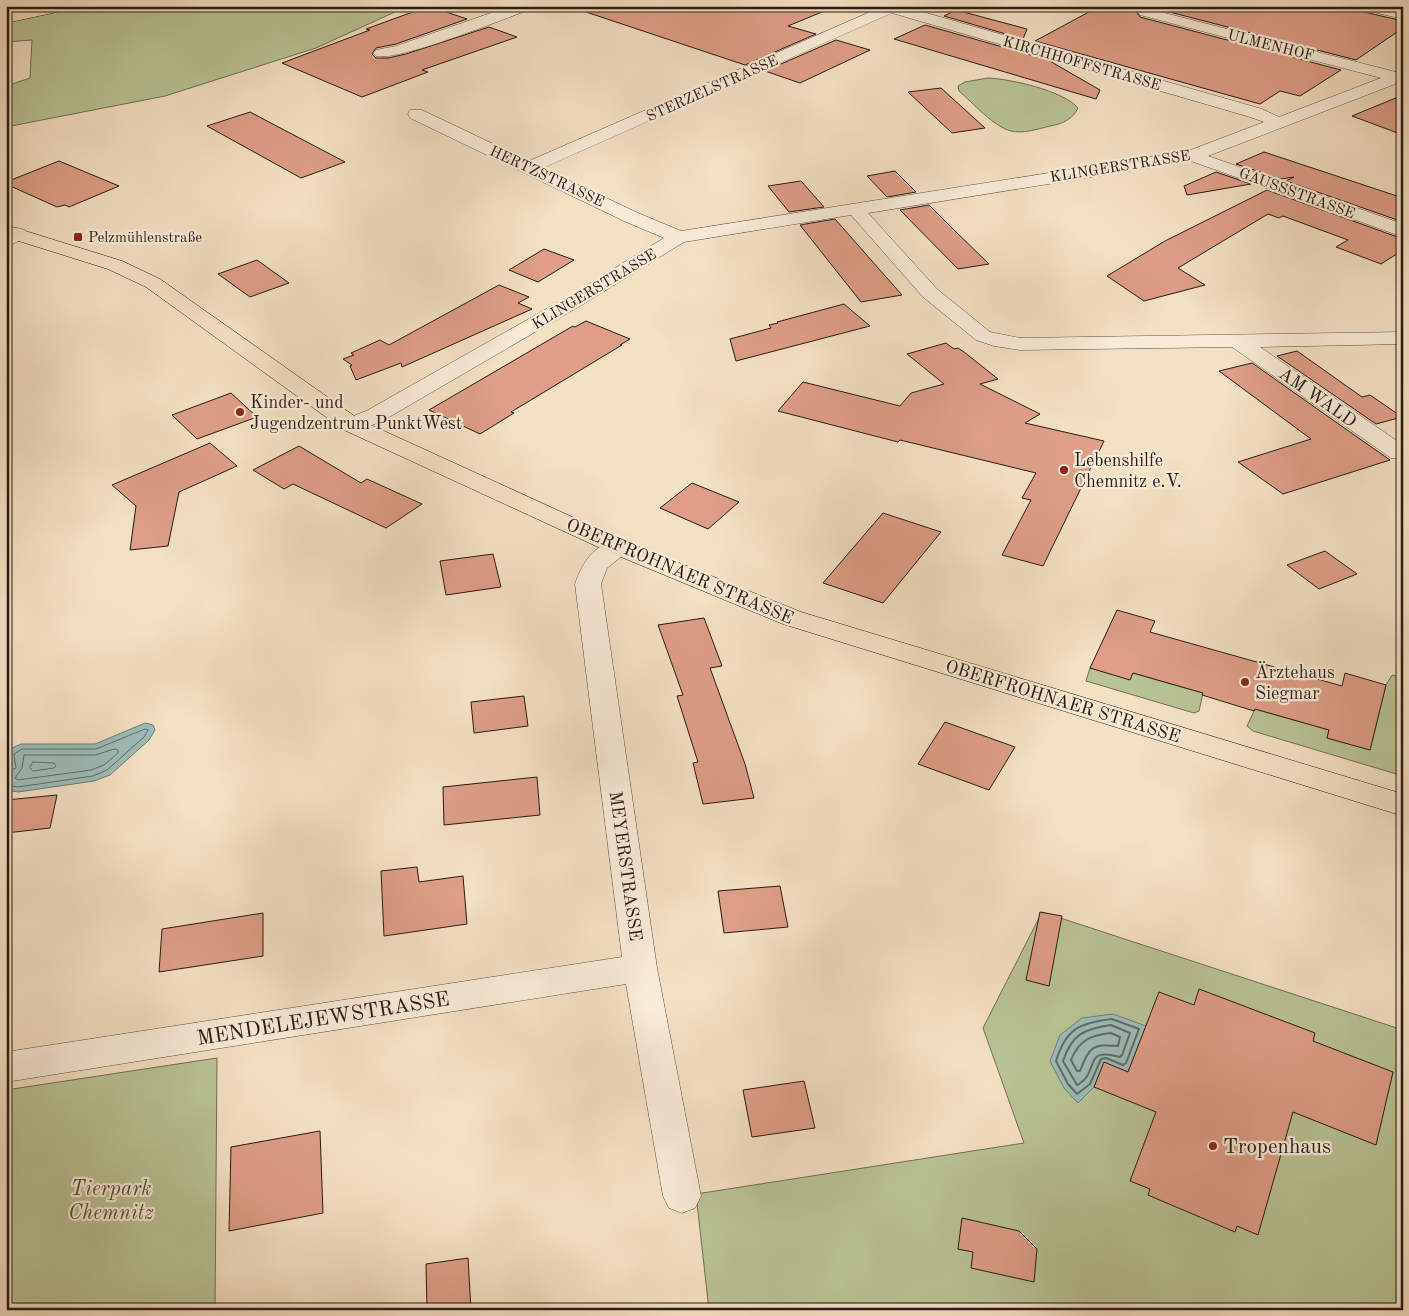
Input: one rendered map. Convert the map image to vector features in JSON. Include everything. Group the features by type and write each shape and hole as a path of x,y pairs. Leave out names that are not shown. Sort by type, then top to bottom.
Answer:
{"main road":[{"path":"6,19 66,6"},
{"name":"OBERFROHNAER STRASSE","path":"10,235 114,265 153,283 352,425 618,548 792,618 1403,805"}],"street":[{"path":"381,53 399,50 526,6"},
{"path":"1365,6 1403,15"},
{"name":"KIRCHHOFFSTRASSE","path":"890,7 1256,113 1278,122"},
{"name":"STERZELSTRASSE","path":"529,168 890,7"},
{"name":"ULMENHOF","path":"1145,12 1400,76"},
{"name":"KLINGERSTRASSE","path":"352,425 376,415 569,304 679,237 1192,156 1400,76"},
{"name":"HERTZSTRASSE","path":"416,114 679,237"},
{"name":"GAUSSSTRASSE","path":"1192,156 1403,231"},
{"name":"AM WALD","path":"855,210 930,293 983,336 994,340 1020,344 1403,338"},
{"name":"AM WALD","path":"1236,340 1399,453"},
{"name":"MEYERSTRASSE","path":"618,548 595,564 588,584 640,968 682,1196"},
{"name":"MENDELEJEWSTRASSE","path":"6,1067 640,968"}],"green space":[{"path":"80,6 408,6 316,48 165,96 6,127 6,86 30,78 32,40 6,42 6,22"},
{"path":"988,78 1023,83 1049,91 1061,96 1078,108 1070,118 1059,124 1025,132 1004,129 959,91 958,86 965,82"},
{"path":"1090,668 1133,673 1203,693 1199,711 1194,713 1086,681"},
{"path":"1392,675 1403,678 1403,776 1253,731 1247,726 1255,709 1329,730 1327,738 1370,750 1386,685"},
{"path":"1042,912 1403,1030 1403,1310 709,1310 696,1194 1024,1143 983,1028"},
{"name":"Tierpark Chemnitz","path":"217,1058 215,1310 6,1310 6,1090"}],"water":[{"path":"145,723 153,725 155,730 149,740 110,775 94,781 18,792 6,790 6,769 13,763 7,758 10,749 21,744 95,744"},
{"path":"1113,1014 1146,1026 1128,1072 1104,1063 1094,1087 1078,1103 1064,1088 1050,1061 1060,1035 1082,1018"}],"building":[{"path":"429,6 467,19 396,44 376,48 372,54 376,58 388,58 406,54 489,27 517,37 422,70 428,72 362,97 282,63 370,30 366,29"},
{"path":"584,6 834,7 788,26 816,34 745,65 583,11"},
{"path":"1100,6 1144,6 1136,11 1140,17 1341,70 1300,96 1280,91 1260,104 1035,41"},
{"path":"1146,6 1356,6 1360,11 1403,21 1403,28 1356,60"},
{"path":"956,10 1027,29 1023,39 944,16"},
{"path":"925,25 1048,60 1100,90 1096,99 894,39"},
{"path":"836,40 870,50 800,83 765,71"},
{"path":"941,88 985,128 952,133 908,92"},
{"path":"1403,95 1403,135 1352,116"},
{"path":"250,112 345,162 301,178 207,126"},
{"path":"1264,152 1403,198 1403,222 1286,181 1294,177 1281,179 1236,164"},
{"path":"59,161 119,186 69,207 65,205 57,207 6,184 6,182"},
{"path":"895,171 916,192 887,197 867,176"},
{"path":"1216,172 1251,184 1187,195 1184,186"},
{"path":"801,181 824,207 789,212 768,186"},
{"path":"1267,190 1403,239 1403,250 1381,264 1336,247 1348,240 1283,216 1279,218 1268,214 1178,268 1205,285 1144,301 1107,276 1165,241"},
{"path":"929,205 989,264 958,269 900,210"},
{"path":"835,219 902,295 861,302 800,225"},
{"path":"544,249 574,260 538,282 509,270"},
{"path":"257,260 289,283 250,297 218,274"},
{"path":"499,285 529,297 518,303 532,309 402,367 401,363 356,380 350,366 352,365 343,359 354,355 351,353 380,340 389,345"},
{"path":"844,304 870,326 736,361 730,339 771,328 769,325 777,322"},
{"path":"586,321 630,339 511,412 514,413 480,434 429,410 573,326 575,327"},
{"path":"946,343 954,349 958,348 964,352 998,379 980,384 1040,414 1025,423 1104,441 1043,566 1002,555 1031,500 1022,498 1036,473 900,440 898,442 778,411 803,382 900,406 911,393 944,384 907,354"},
{"path":"1297,351 1362,397 1370,395 1402,417 1376,424 1277,356"},
{"path":"1252,363 1390,460 1283,494 1238,462 1311,439 1219,371"},
{"path":"231,393 257,417 197,439 172,415"},
{"path":"210,443 237,466 179,492 168,546 130,550 136,506 112,485"},
{"path":"299,446 361,483 367,479 422,504 386,528 293,484 284,489 253,470"},
{"path":"692,483 739,502 708,529 660,508"},
{"path":"883,513 941,532 883,603 823,583"},
{"path":"1325,551 1357,574 1319,589 1287,565"},
{"path":"493,554 501,587 446,595 440,561"},
{"name":"Ärztehaus Siegmar","path":"1117,610 1155,621 1150,632 1342,686 1345,673 1386,685 1370,750 1327,738 1329,730 1255,709 1254,711 1202,695 1203,693 1133,673 1130,680 1090,668"},
{"path":"704,618 722,666 710,668 745,764 754,798 703,804 693,763 698,762 677,696 683,695 658,625"},
{"path":"524,696 528,726 474,733 471,702"},
{"path":"945,722 1015,747 989,790 918,764"},
{"path":"537,777 540,815 444,825 443,787"},
{"path":"57,795 50,828 6,833 6,800"},
{"path":"417,867 419,882 463,876 467,924 384,936 381,871"},
{"path":"780,886 788,927 724,933 718,891"},
{"path":"1040,912 1062,916 1049,986 1026,980"},
{"path":"263,913 263,956 159,972 162,929"},
{"name":"Tropenhaus","path":"1199,989 1315,1033 1313,1041 1393,1072 1376,1145 1293,1112 1258,1235 1237,1226 1235,1232 1148,1195 1150,1189 1130,1181 1156,1112 1094,1087 1104,1062 1128,1072 1159,992 1194,1005"},
{"path":"804,1081 815,1128 752,1137 743,1090"},
{"path":"320,1131 323,1213 229,1231 231,1147"},
{"path":"962,1218 1019,1231 1037,1249 1034,1282 971,1268 973,1252 958,1249"},
{"path":"468,1258 471,1310 427,1310 426,1264"}],"place":[{"name":"Pelzmühlenstraße","path":"78,237"},
{"name":"Kinder- und Jugendzentrum PunktWest","path":"240,412"},
{"name":"Lebenshilfe Chemnitz e.V.","path":"1064,470"},
{"name":"Ärztehaus Siegmar","path":"1245,682"},
{"name":"Tropenhaus","path":"1213,1146"}]}
